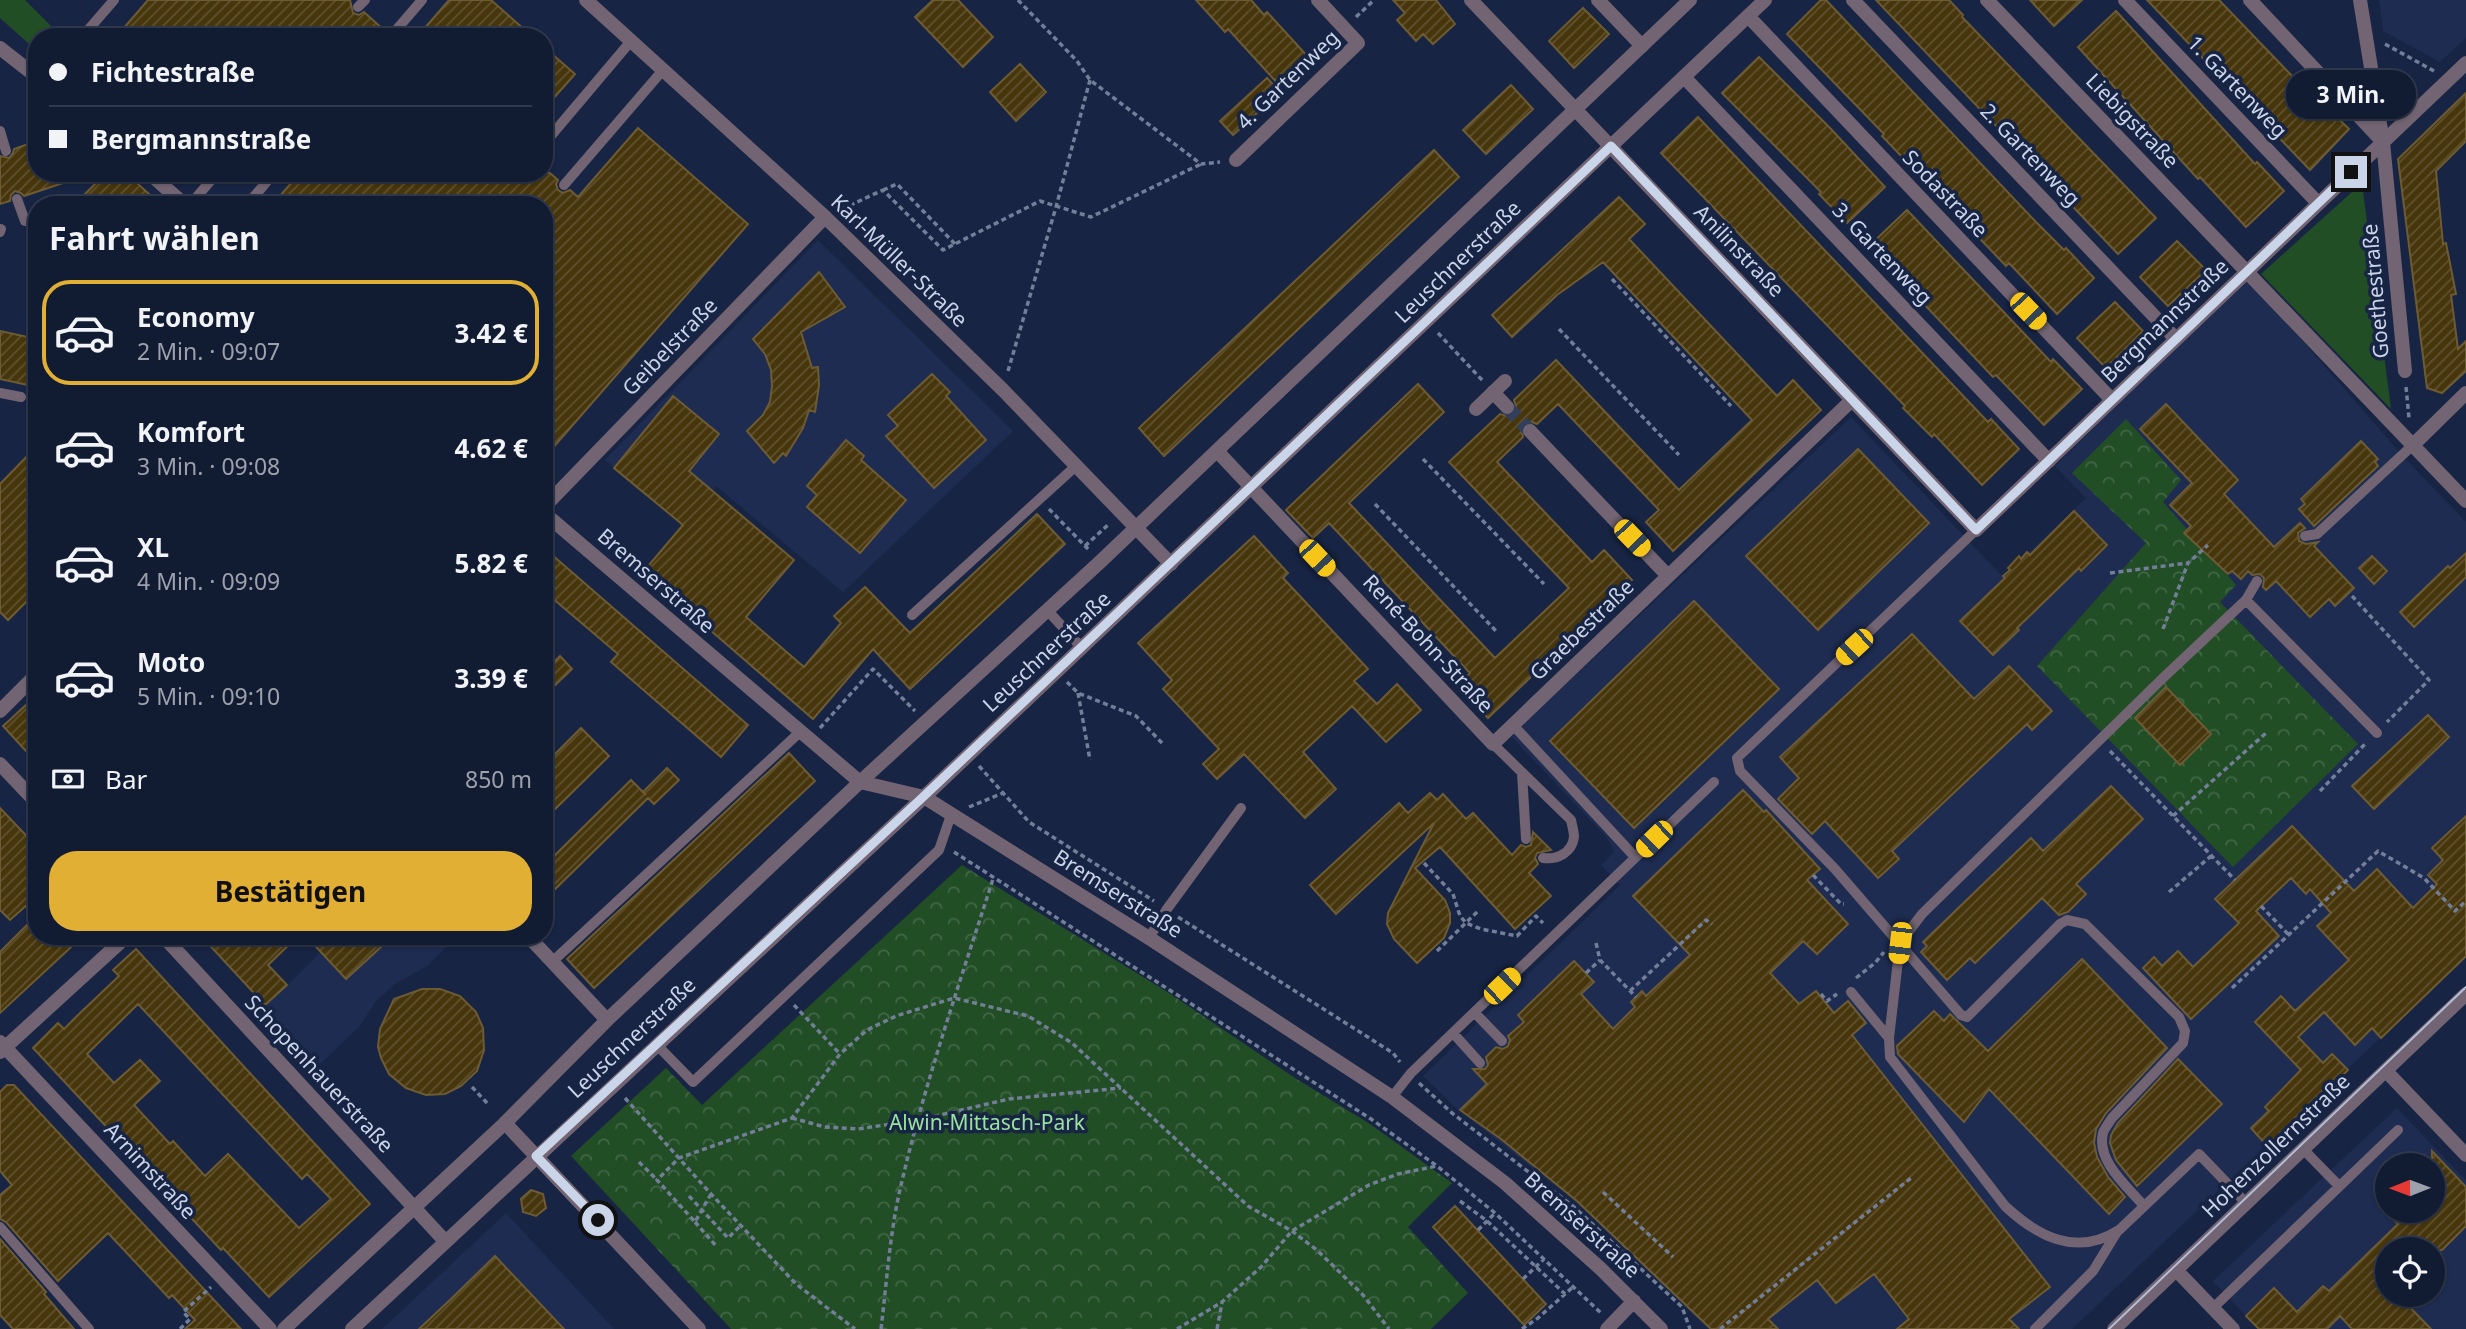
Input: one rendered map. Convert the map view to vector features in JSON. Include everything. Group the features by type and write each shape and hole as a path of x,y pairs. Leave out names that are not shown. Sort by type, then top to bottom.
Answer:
{"street":[{"name":"Karl-Müller-Straße","path":"586,0 825,217 1003,390 1171,564"},
{"name":"4. Gartenweg","path":"1236,160 1358,43 1318,0"},
{"name":"Anilinstraße","path":"1471,0 1976,530"},
{"path":"1598,0 1642,46"},
{"name":"Leuschnerstraße","path":"284,1329 505,1123 607,1020 860,782 1100,562 1690,0"},
{"name":"Leuschnerstraße","path":"352,1329 444,1240 1082,648 1765,0"},
{"name":"2. Gartenweg","path":"1853,0 2176,339"},
{"name":"Liebigstraße","path":"1987,0 2466,501"},
{"name":"1. Gartenweg","path":"2125,0 2318,203"},
{"path":"2250,0 2383,142"},
{"name":"Goethestraße","path":"2360,0 2383,142 2405,371"},
{"name":"Sodastraße","path":"1748,16 2112,400"},
{"path":"0,48 28,71"},
{"name":"Bergmannstraße","path":"1976,530 2466,63"},
{"name":"3. Gartenweg","path":"1684,77 2049,461"},
{"path":"160,182 177,196"},
{"name":"Geibelstraße","path":"553,498 825,217"},
{"path":"1476,409 1506,380"},
{"path":"1493,392 1507,407"},
{"path":"2413,445 2466,393"},
{"name":"Graebestraße","path":"1493,744 1852,400"},
{"path":"1530,431 1668,576"},
{"name":"René-Bohn-Straße","path":"1217,451 1493,744"},
{"name":"Bremserstraße","path":"553,521 860,782 923,797 1149,939 1392,1097 1482,1163 1634,1301 1661,1329"},
{"path":"0,711 28,683"},
{"path":"0,764 28,794"},
{"path":"2,1047 117,945"},
{"name":"Schopenhauerstraße","path":"171,945 444,1240"},
{"path":"537,945 607,1020"},
{"name":"Hohenzollernstraße","path":"2114,1329 2466,994"},
{"name":"Arnimstraße","path":"2,1047 270,1329"},
{"path":"2386,1070 2466,1155"},
{"path":"505,1123 699,1329"},
{"path":"2176,1270 2233,1329"},
{"path":"1609,1326 1634,1301"}],"lane":[{"path":"90,28 114,0"},
{"path":"398,28 422,0"},
{"path":"553,133 631,41"},
{"path":"564,185 663,70"},
{"path":"0,131 6,151"},
{"path":"196,196 209,182"},
{"path":"255,196 266,182"},
{"path":"17,199 25,221"},
{"path":"0,393 21,397"},
{"path":"2305,537 2317,534 2413,445"},
{"path":"912,615 1077,465"},
{"path":"1976,530 1737,758 1740,771 1835,869 1961,1015 1967,1017 2060,924 2075,920 2085,924 2099,937 2179,1017 2185,1031 2183,1043 2112,1118 2103,1133 2103,1151 2112,1169 2144,1206"},
{"path":"2119,1230 2096,1242 2067,1242 2039,1231 2018,1218 2005,1206 1890,1057 1889,1038 1900,943 1922,914 2246,600 2258,581"},
{"path":"2246,600 2377,733"},
{"path":"1048,611 1082,648"},
{"path":"1513,725 1635,857"},
{"path":"552,961 804,736"},
{"path":"1493,744 1571,820 1574,837 1567,852 1553,859 1544,858"},
{"path":"1522,773 1527,839"},
{"path":"1392,1097 1411,1073 1714,782"},
{"path":"1149,939 1167,909 1241,808"},
{"path":"656,1044 693,1082 939,850 951,815"},
{"path":"1851,992 1889,1038"},
{"path":"1475,1013 1502,1041"},
{"path":"1453,1033 1480,1063"},
{"path":"2213,1308 2398,1130"},
{"path":"2304,1149 2339,1186"},
{"path":"2035,1329 2093,1271 2119,1230 2199,1154 2246,1203"},
{"path":"0,1227 89,1329"}],"path":[{"path":"1018,0 1077,61 1090,80 1201,164"},
{"path":"1345,28 1374,0"},
{"path":"2365,33 2448,80"},
{"path":"1003,390 1090,80"},
{"path":"883,190 943,250 1040,201 1091,217 1201,164 1236,160"},
{"path":"825,217 897,184 955,244"},
{"path":"1612,279 1731,406"},
{"path":"1427,321 1493,392"},
{"path":"1559,329 1679,456"},
{"path":"2405,371 2413,445"},
{"path":"1423,458 1544,584"},
{"path":"1041,499 1100,562"},
{"path":"1375,504 1496,631"},
{"path":"1085,546 1109,524"},
{"path":"2164,629 2188,562 2208,545"},
{"path":"2110,573 2188,562"},
{"path":"2352,596 2429,680"},
{"path":"804,736 873,669 925,722"},
{"path":"1090,760 1078,693 1136,716 1163,744"},
{"path":"2173,816 2266,733"},
{"path":"2100,741 2235,880"},
{"path":"968,755 1029,822 1393,1053 1452,1113 1584,1216 1682,1307 1690,1329"},
{"path":"951,815 1003,793"},
{"path":"942,843 1371,1119 1437,1166 1496,1213 1573,1287 1609,1326"},
{"path":"2232,988 2378,851 2424,878 2455,911 2466,901"},
{"path":"2169,892 2211,856"},
{"path":"1424,863 1453,894 1460,916 1466,923 1481,929 1517,936 1536,916"},
{"path":"881,1329 901,1183 954,998 993,878"},
{"path":"2261,906 2288,934"},
{"path":"1437,951 1478,911"},
{"path":"1630,991 1706,920 1712,924"},
{"path":"1596,943 1600,960 1636,997"},
{"path":"1586,974 1600,960"},
{"path":"1819,996 1826,991"},
{"path":"785,995 840,1055"},
{"path":"657,1181 679,1158 792,1118 840,1055 867,1030 896,1016 954,998 1028,1016 1072,1043 1248,1206 1292,1231 1318,1251 1363,1295 1389,1329"},
{"path":"613,1084 710,1194 796,1284 855,1329"},
{"path":"472,1087 488,1104"},
{"path":"792,1118 825,1127 858,1129 918,1120 1009,1099 1121,1088"},
{"path":"639,1162 717,1247"},
{"path":"1177,1329 1222,1302 1261,1267 1292,1231 1369,1185 1398,1174 1437,1166"},
{"path":"1720,1329 1910,1178"},
{"path":"1603,1192 1672,1257"},
{"path":"695,1222 710,1194"},
{"path":"689,1196 728,1238 740,1226"},
{"path":"1460,1201 1487,1221 1565,1294"},
{"path":"1478,1230 1496,1213"},
{"path":"1523,1279 1544,1259"},
{"path":"180,1329 190,1319 183,1312 221,1277"},
{"path":"1522,1329 1573,1287"},
{"path":"1217,1329 1222,1302"}],"shaded area":[{"path":"2379,0 2466,0 2466,38 2440,62 2383,31"},
{"path":"818,240 1013,431 843,592 716,486 684,525 605,460"},
{"path":"2248,278 2402,455 2466,522 2466,957 2072,1329 1708,1329 1577,1203 1456,1108 1423,1076 1620,885 1601,865 1614,852 1607,838 1511,736 1851,417 2003,577 2086,498 2055,466"},
{"path":"328,945 446,945 427,966 395,984 376,1001 359,1027 312,1072 258,1014"},
{"path":"2397,1108 2440,1153 2375,1153 2375,1223 2445,1223 2445,1158 2466,1180 2466,1329 2259,1329 2213,1281"},
{"path":"506,1213 614,1329 382,1329"}],"green space":[{"path":"0,0 25,0 53,28 28,28 28,43 0,18"},
{"path":"2362,183 2391,409 2261,274"},
{"path":"2126,419 2181,480 2163,502 2236,585 2220,602 2358,744 2233,867 2037,666 2146,543 2072,473"},
{"name":"Alwin-Mittasch-Park","path":"962,865 1169,993 1295,1078 1370,1124 1452,1183 1408,1227 1468,1293 1431,1329 731,1329 571,1156 666,1068 702,1105"}],"building":[{"path":"148,0 350,0 353,13 359,15 364,12 382,28 124,28"},
{"path":"449,0 491,0 523,28 425,28"},
{"path":"933,0 958,0 993,37 963,67 915,17"},
{"path":"1196,0 1251,0 1264,15 1267,12 1309,58 1279,85 1228,29 1225,32"},
{"path":"1393,0 1436,0 1455,24 1433,44 1423,34 1416,41 1397,20 1405,13"},
{"path":"1821,0 1826,0 2036,222 2064,250 2066,248 2094,278 2057,314 2009,263 2006,266 1787,34"},
{"path":"1876,0 1949,0 1962,17 2156,218 2118,254"},
{"path":"2030,0 2082,0 2054,26"},
{"path":"2147,0 2219,0 2319,104 2321,102 2349,129 2310,170"},
{"path":"1583,8 1609,34 1574,68 1549,41"},
{"path":"2116,11 2255,164 2257,162 2284,191 2246,227 2200,177 2198,179 2078,47"},
{"path":"553,55 575,74 553,99"},
{"path":"1759,57 1885,187 1847,223 1819,194 1821,192 1722,93"},
{"path":"1020,64 1046,92 1016,121 990,92"},
{"path":"1267,78 1280,92 1233,135 1220,121"},
{"path":"1511,85 1533,109 1486,154 1463,130"},
{"path":"2466,93 2466,141 2436,171 2443,244 2446,243 2456,294 2451,295 2458,349 2466,341 2466,371 2442,393 2427,388 2398,159"},
{"path":"1698,117 1988,422 1991,419 2019,449 1982,485 1934,434 1932,437 1903,408 1905,406 1661,153"},
{"path":"638,128 748,224 553,448 553,196 280,196 292,182 553,182 553,176 558,180 558,190 563,193 570,190 578,197"},
{"path":"28,144 28,182 66,182 24,196 15,191 10,201 0,204 0,156 9,158 14,149"},
{"path":"1434,150 1459,177 1164,456 1139,428"},
{"path":"97,182 136,182 151,196 83,196"},
{"path":"1619,197 1645,224 1629,239 1777,396 1793,380 1821,410 1673,551 1646,522 1659,510 1558,404 1537,424 1524,424 1521,429 1523,437 1497,462 1592,562 1604,550 1632,580 1488,718 1458,686 1470,673 1329,523 1313,538 1286,510 1418,384 1444,412 1349,503 1495,658 1569,588 1449,462 1500,414 1514,414 1514,400 1556,360 1679,490 1752,420 1603,262 1557,295 1512,337 1492,315"},
{"path":"1907,210 2051,362 2053,359 2082,389 2044,425 1996,375 1993,377 1869,246"},
{"path":"2177,241 2206,270 2168,306 2140,277"},
{"path":"819,272 845,307 801,332 812,368 818,367 819,385 815,412 809,410 803,428 786,456 783,453 774,463 747,431 763,415 770,402 772,386 771,370 765,354 753,339"},
{"path":"2115,302 2143,331 2106,368 2077,338"},
{"path":"0,331 28,337 28,385 0,379"},
{"path":"932,374 950,392 946,396 986,440 934,488 886,436 898,426 888,415"},
{"path":"673,396 719,434 689,471 794,560 746,617 804,667 841,623 834,616 865,587 910,633 1037,514 1065,544 910,689 873,649 813,719 643,572 683,525 614,468"},
{"path":"2166,404 2238,480 2224,494 2274,547 2300,523 2305,528 2298,533 2299,541 2306,544 2318,542 2314,546 2354,588 2335,606 2329,599 2310,617 2276,581 2266,590 2263,587 2264,578 2260,574 2252,575 2248,571 2241,579 2232,571 2228,574 2184,533 2191,526 2170,505 2192,483 2140,429"},
{"path":"846,440 864,456 861,460 906,500 860,553 807,507 817,495 807,486"},
{"path":"2361,441 2378,459 2375,462 2378,466 2314,526 2299,509 2305,504 2301,499"},
{"path":"1858,449 1929,523 1818,630 1746,556"},
{"path":"28,455 28,600 8,620 0,612 0,484"},
{"path":"2074,511 2107,545 2081,571 2079,568 1993,655 1960,621 2005,578 2003,576 2010,570 2008,568 2019,556 2021,559 2027,552 2030,555"},
{"path":"1254,536 1288,573 1283,578 1368,669 1354,681 1377,704 1397,684 1421,710 1386,742 1352,706 1303,752 1336,789 1305,818 1244,754 1217,779 1203,764 1219,749 1163,689 1172,680 1138,643"},
{"path":"2466,553 2466,577 2414,627 2400,612 2448,566 2450,568"},
{"path":"553,556 748,725 721,757 611,662 618,654 553,599"},
{"path":"2372,556 2387,571 2374,584 2359,568"},
{"path":"1694,601 1779,689 1634,828 1550,741"},
{"path":"1912,634 1974,699 2009,666 2052,711 2032,730 2027,724 1892,851 1899,859 1878,878 1825,821 1812,834 1778,799 1799,778 1780,757"},
{"path":"560,656 572,669 553,687 553,663"},
{"path":"2166,687 2211,734 2180,765 2135,718"},
{"path":"26,705 28,753 3,726"},
{"path":"2428,715 2449,737 2374,809 2352,786"},
{"path":"581,728 609,756 553,811 553,756"},
{"path":"789,753 815,781 594,988 567,959"},
{"path":"667,768 679,780 654,804 648,798 553,891 553,857 631,780 643,792"},
{"path":"2111,786 2143,819 2076,884 2086,894 2068,912 2059,915 2042,898 1975,963 1970,958 1947,980 1921,952 1927,946 1923,942 2031,838 2043,851"},
{"path":"1743,790 1764,812 1766,810 1820,869 1807,880 1848,924 1817,954 1803,941 1770,973 1799,1004 1816,991 1834,1013 1848,1001 1866,1023 1852,1035 2050,1287 2009,1319 2019,1329 1897,1329 1909,1319 1874,1274 1836,1303 1817,1280 1768,1319 1778,1329 1711,1329 1577,1201 1501,1139 1460,1110 1487,1084 1473,1069 1485,1069 1488,1065 1486,1057 1496,1047 1503,1049 1508,1046 1508,1036 1524,1022 1518,1015 1574,961 1594,982 1581,994 1613,1029 1635,1007 1631,1002 1642,991 1646,996 1690,955 1633,896"},
{"path":"1430,793 1437,800 1443,794 1466,819 1473,813 1512,855 1521,845 1531,845 1533,832 1551,850 1537,853 1535,858 1538,864 1529,873 1551,896 1515,929 1440,847 1415,868 1445,900 1450,913 1450,923 1444,938 1417,963 1394,939 1387,924 1388,913 1434,823 1336,914 1310,885 1399,803 1408,813"},
{"path":"0,808 28,838 28,904 10,920 0,910"},
{"path":"2466,816 2466,956 2381,1038 2372,1028 2355,1045 2324,1012 2298,1037 2323,1063 2332,1054 2348,1070 2268,1147 2251,1128 2269,1111 2265,1107 2301,1070 2255,1022 2281,996 2295,1011 2349,960 2317,926 2331,913 2310,889 2306,894 2291,878 2256,911 2279,936 2191,1019 2143,968 2154,957 2162,966 2178,951 2193,967 2239,923 2215,899 2292,826 2354,891 2377,869 2413,908 2437,884 2428,875 2443,860 2432,848"},
{"path":"27,925 28,945 73,945 0,1013 0,952"},
{"path":"209,945 289,945 268,965 287,985 265,1005"},
{"path":"314,945 383,945 346,979"},
{"path":"136,949 370,1204 269,1297 223,1248 221,1250 33,1048 58,1023 64,1029 119,976 113,970","holes":["138,1004 302,1179 307,1174 331,1199 299,1228 228,1154 205,1176 173,1141 170,1144 134,1105 160,1081 140,1060 114,1083 87,1054"]},
{"path":"2082,959 2167,1048 2106,1113 2096,1129 2094,1143 2097,1157 2108,1177 2125,1197 2109,1214 1989,1089 1964,1122 1898,1054 1897,1046 1934,1011 1944,1021 1950,1014 1988,1051"},
{"path":"422,989 440,989 460,996 476,1012 483,1028 484,1050 477,1071 461,1086 445,1094 426,1095 406,1088 389,1074 378,1047 380,1029 394,999"},
{"path":"2178,1059 2222,1104 2137,1186 2116,1160 2110,1143 2111,1135 2118,1123"},
{"path":"7,1085 14,1085 241,1329 185,1329 195,1320 172,1295 169,1298 108,1233 58,1281 6,1222 0,1219 0,1195 12,1185 0,1171 0,1092"},
{"path":"2445,1165 2466,1187 2466,1226 2445,1247 2445,1237 2385,1237 2398,1224 2445,1223"},
{"path":"531,1190 543,1194 546,1208 536,1216 523,1212 521,1199"},
{"path":"1455,1206 1546,1304 1524,1325 1433,1227"},
{"path":"0,1239 74,1329 13,1329 0,1315"},
{"path":"2375,1246 2375,1307 2410,1307 2431,1329 2352,1329 2340,1316 2327,1329 2259,1329 2246,1316 2274,1288 2297,1312 2323,1286 2329,1291"},
{"path":"495,1256 564,1329 419,1329 452,1298"}],"tunnel":[{"path":"1507,407 1530,431"}],"tram line":[{"path":"2109,1329 2466,987"}],"route":[{"path":"598,1220 536,1156 1153,581 1611,146 1976,530 2351,172"}]}
